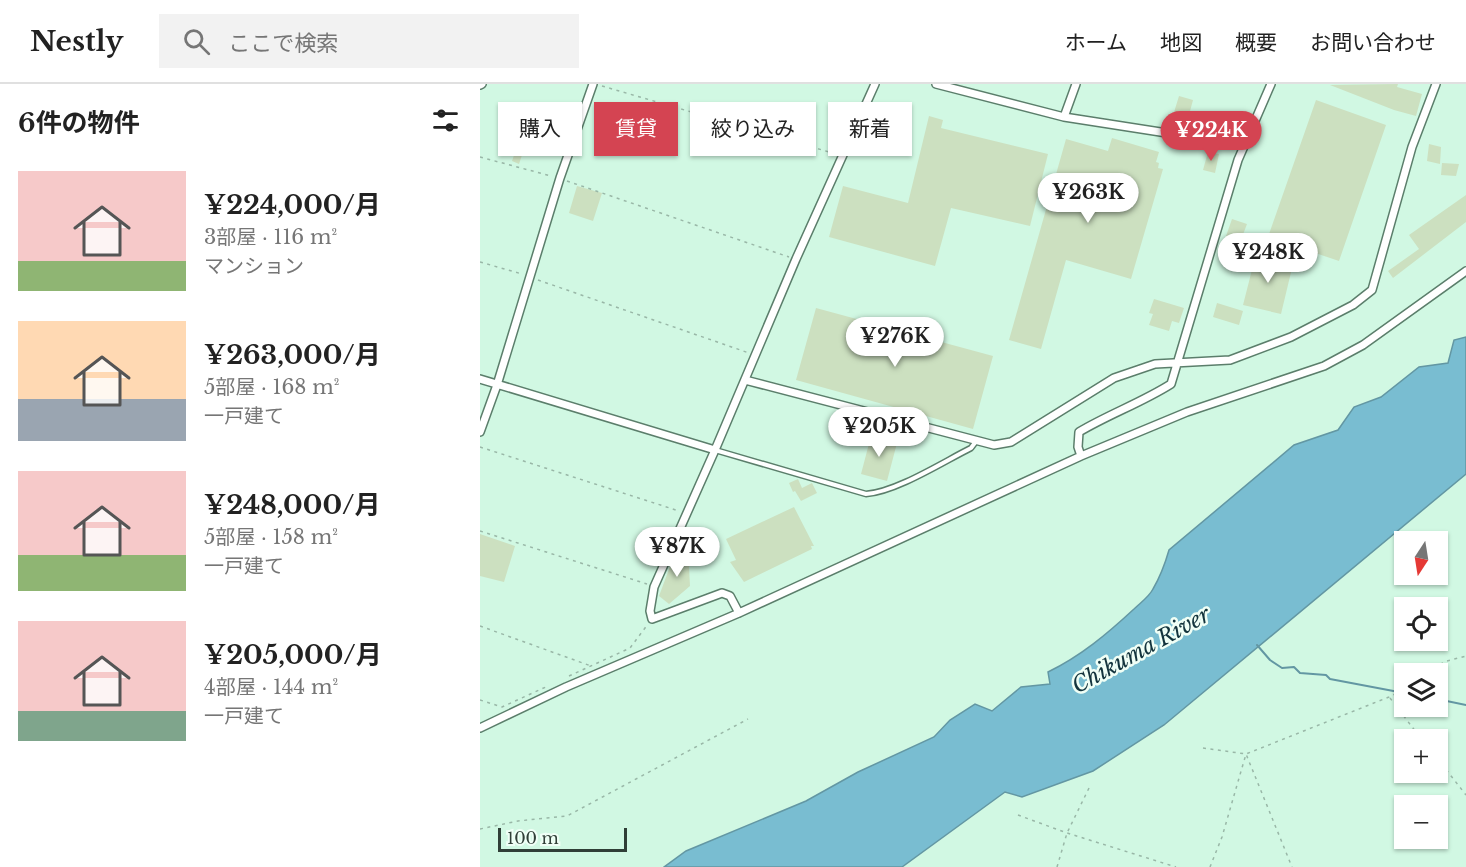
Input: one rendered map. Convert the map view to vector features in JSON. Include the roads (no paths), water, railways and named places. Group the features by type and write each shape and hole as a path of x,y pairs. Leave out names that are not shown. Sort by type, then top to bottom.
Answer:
{"street":[{"path":"480,432 497,385 560,178 594,84"},
{"path":"738,613 730,596 722,593 652,619 650,611 654,586 875,84"},
{"path":"936,84 1064,117 1244,145"},
{"path":"1064,117 1076,84"},
{"path":"1081,456 1078,447 1079,432 1171,384 1244,145 1271,84"},
{"path":"745,380 993,445 1011,442 1114,378 1155,363 1230,360 1291,337 1353,305 1372,290 1412,147 1436,84"},
{"path":"480,728 566,687 738,613 1081,456 1187,412 1324,366 1363,345 1466,271"},
{"path":"480,379 715,450"}],"lane":[{"path":"715,450 866,494 904,482 970,448 978,440"}],"water":[{"name":"Chikuma River","path":"1466,337 1466,474 1397,531 1394,531 1394,534 1164,725 1093,771 1022,797 1005,792 902,867 664,867 686,851 806,801 858,772 934,737 950,720 975,704 992,711 1021,687 1050,684 1048,672 1093,644 1149,595 1160,575 1169,550 1294,445 1338,430 1354,407 1381,397 1419,367 1448,363 1454,340"}],"waterway":[{"path":"1257,645 1270,660 1282,668 1294,667 1300,673 1326,675 1330,679 1394,691"},
{"path":"1448,701 1466,705"}]}
